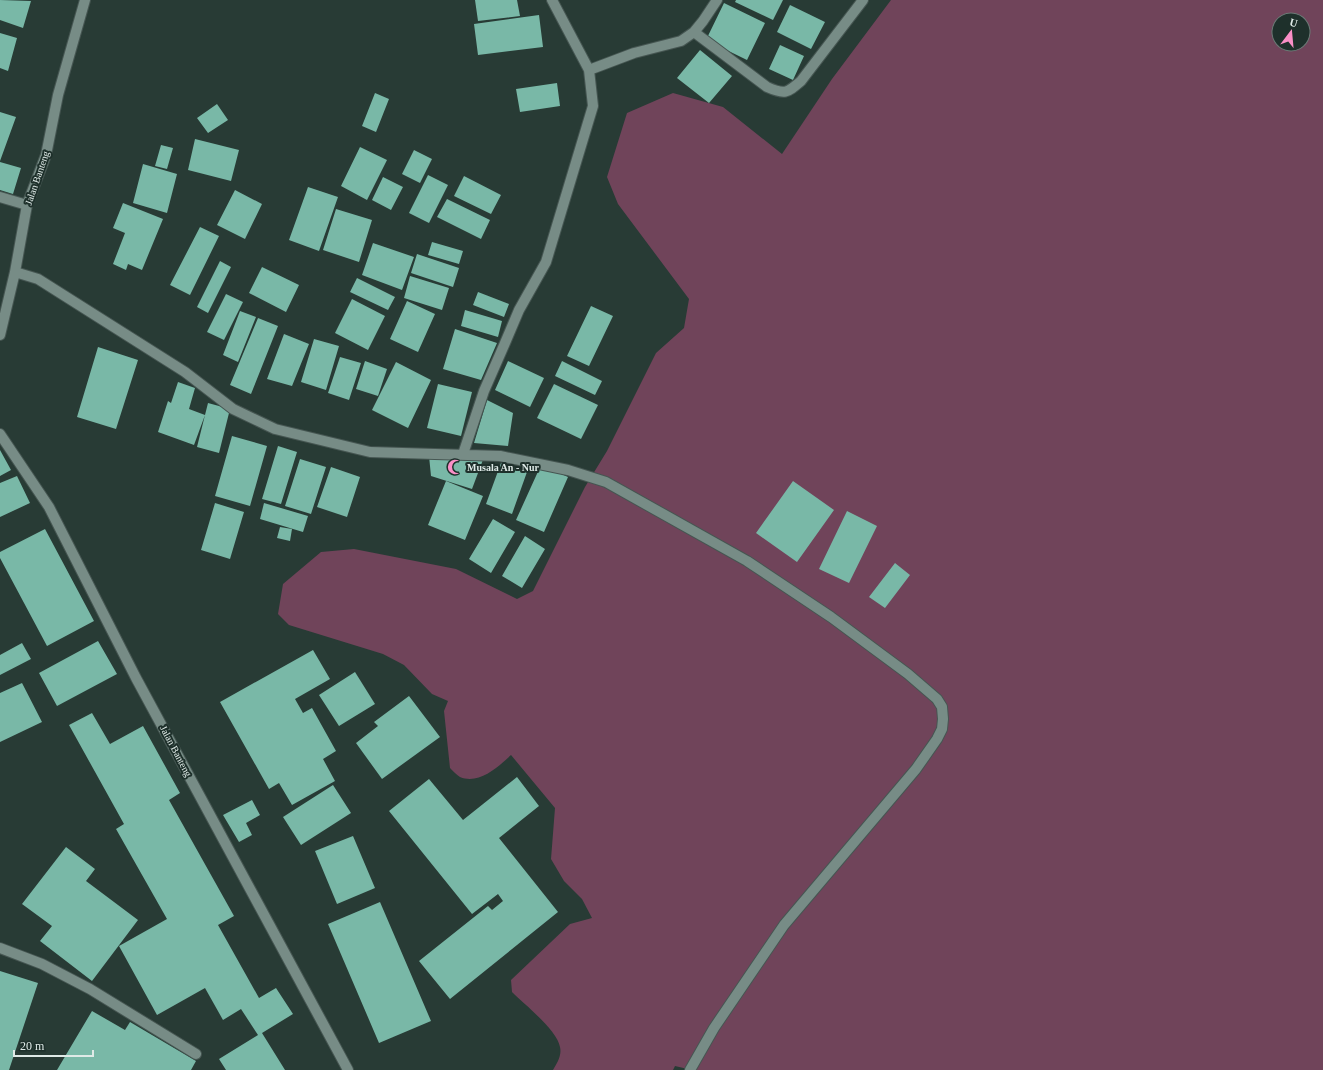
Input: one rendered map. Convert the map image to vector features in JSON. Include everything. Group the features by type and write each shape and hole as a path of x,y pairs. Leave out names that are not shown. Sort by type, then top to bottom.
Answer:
{"street":[{"name":"Jalan Banteng","path":"0,335 15,272 27,205 46,155 58,95 85,0"},
{"path":"462,454 484,390 519,310 546,262 593,106 589,70 552,0"},
{"path":"589,70 634,53 682,41 694,32 717,0"},
{"path":"694,32 767,87 779,92 789,92 801,81 863,0"},
{"path":"0,197 27,205"},
{"path":"15,272 38,279 186,372 233,409 275,429 370,452 500,456 568,470 606,482 747,561 831,617 908,674 937,699 942,708 942,729 937,739 916,769 784,925 714,1028 690,1070"},
{"name":"Jalan Banteng","path":"0,434 49,507 136,678 348,1070"},
{"path":"0,948 42,964 90,989 196,1054"}],"shaded area":[{"path":"891,0 1323,0 1323,1070 692,1070 675,1066 673,1070 553,1070 559,1059 560,1053 558,1040 547,1025 512,992 511,980 570,924 592,918 582,899 564,881 551,859 555,808 511,755 488,774 481,777 467,779 460,777 454,772 450,768 444,711 448,701 432,694 404,665 383,654 289,625 278,614 283,584 321,552 354,549 456,569 517,599 533,591 585,487 607,451 656,353 684,328 689,299 618,204 607,177 627,113 673,93 723,107 782,154 832,79"}],"building":[{"path":"0,0 31,1 23,28 0,20"},
{"path":"475,0 517,0 520,16 478,21"},
{"path":"736,0 783,0 773,20 735,2"},
{"path":"724,3 765,23 747,60 706,40"},
{"path":"790,5 825,22 811,49 777,32"},
{"path":"539,15 543,47 478,55 474,24"},
{"path":"0,33 17,38 8,71 0,68"},
{"path":"780,45 804,56 793,80 769,69"},
{"path":"700,50 732,76 709,103 677,78"},
{"path":"557,83 560,106 520,112 516,89"},
{"path":"375,93 389,99 376,132 362,126"},
{"path":"217,104 228,120 208,133 197,118"},
{"path":"0,112 16,117 0,161"},
{"path":"195,139 239,150 231,181 188,170"},
{"path":"161,145 173,148 167,169 155,166"},
{"path":"360,147 387,160 367,200 341,186"},
{"path":"414,150 432,159 420,183 402,174"},
{"path":"0,162 21,168 13,194 0,190"},
{"path":"143,164 177,174 167,213 133,203"},
{"path":"428,175 448,185 429,223 409,213"},
{"path":"464,176 501,195 491,214 454,196"},
{"path":"383,177 403,187 391,210 372,200"},
{"path":"308,187 338,197 319,251 289,240"},
{"path":"235,190 262,204 245,239 217,225"},
{"path":"447,199 490,220 481,239 437,217"},
{"path":"123,203 163,219 142,270 128,264 126,270 113,264 125,233 113,228"},
{"path":"336,209 372,220 359,262 323,250"},
{"path":"200,227 219,236 190,295 170,285"},
{"path":"432,242 463,251 459,264 428,255"},
{"path":"373,243 414,257 402,290 362,275"},
{"path":"417,254 459,268 453,287 411,273"},
{"path":"220,261 231,267 208,313 197,307"},
{"path":"262,267 299,285 286,312 249,293"},
{"path":"410,276 449,288 442,310 404,298"},
{"path":"357,278 395,297 388,310 350,292"},
{"path":"478,292 509,304 504,317 473,305"},
{"path":"226,294 243,302 224,340 207,332"},
{"path":"352,299 385,316 368,350 335,333"},
{"path":"407,301 435,314 418,352 390,339"},
{"path":"591,306 613,316 589,366 567,356"},
{"path":"465,310 502,321 498,337 461,326"},
{"path":"240,311 256,317 238,362 223,355"},
{"path":"258,318 278,326 251,394 230,385"},
{"path":"455,329 497,343 481,380 443,369"},
{"path":"284,334 309,344 292,386 267,379"},
{"path":"314,339 339,346 326,390 301,382"},
{"path":"98,347 138,360 116,429 77,417"},
{"path":"340,357 361,363 349,400 328,393"},
{"path":"365,361 387,369 378,396 356,389"},
{"path":"508,361 544,378 530,407 495,390"},
{"path":"562,361 602,381 595,395 555,376"},
{"path":"396,362 431,380 408,428 372,410"},
{"path":"178,382 195,388 189,409 205,415 194,445 158,432 168,401 171,403"},
{"path":"438,384 472,392 461,436 427,428"},
{"path":"554,384 598,405 581,439 537,418"},
{"path":"487,400 513,413 508,446 474,443"},
{"path":"208,403 230,409 219,453 197,447"},
{"path":"232,436 267,446 250,506 215,496"},
{"path":"278,446 297,452 281,504 262,499"},
{"path":"0,450 11,470 0,476"},
{"name":"Musala An - Nur","path":"429,456 484,457 472,489 431,476"},
{"path":"300,459 326,467 311,514 285,506"},
{"path":"501,463 527,472 512,514 486,504"},
{"path":"541,465 568,477 544,532 516,520"},
{"path":"331,467 360,477 347,517 317,507"},
{"path":"17,476 30,503 0,517 0,483"},
{"path":"446,481 483,496 465,540 428,525"},
{"path":"793,481 834,510 797,562 756,533"},
{"path":"215,503 244,512 230,559 201,550"},
{"path":"264,503 308,516 303,532 260,519"},
{"path":"847,511 877,526 849,583 819,569"},
{"path":"493,519 515,532 491,573 469,559"},
{"path":"280,527 292,529 290,541 277,538"},
{"path":"45,529 94,621 47,646 0,558 0,552"},
{"path":"525,536 545,549 522,588 502,576"},
{"path":"895,563 910,575 885,608 869,597"},
{"path":"98,641 117,674 57,706 39,673"},
{"path":"22,643 31,659 0,675 0,655"},
{"path":"313,650 330,679 295,699 303,713 312,708 336,751 323,759 335,781 292,805 279,783 269,789 220,702"},
{"path":"355,672 375,704 339,726 319,695"},
{"path":"22,683 42,722 0,742 0,693"},
{"path":"409,696 440,737 382,779 356,743 378,726 374,722"},
{"path":"92,713 110,744 143,726 180,793 169,800 234,916 218,925 259,998 276,988 293,1014 262,1033 285,1070 226,1070 219,1059 258,1035 241,1009 223,1020 205,988 157,1015 119,946 167,919 116,829 124,824 69,725"},
{"path":"517,777 539,806 499,838 558,912 450,999 419,961 488,906 492,910 503,901 498,894 472,914 389,811 429,779 463,820"},
{"path":"333,785 351,813 301,845 283,817"},
{"path":"252,800 260,815 246,823 252,835 239,842 223,815"},
{"path":"353,836 375,888 337,904 315,851"},
{"path":"66,847 95,869 86,881 138,920 92,981 40,941 52,926 22,904"},
{"path":"380,902 431,1021 379,1043 328,924"},
{"path":"0,971 38,983 9,1070 0,1070"},
{"path":"92,1011 125,1030 130,1022 196,1061 191,1070 57,1070"}],"place":[{"name":"Musala An - Nur","path":"455,467"}]}
